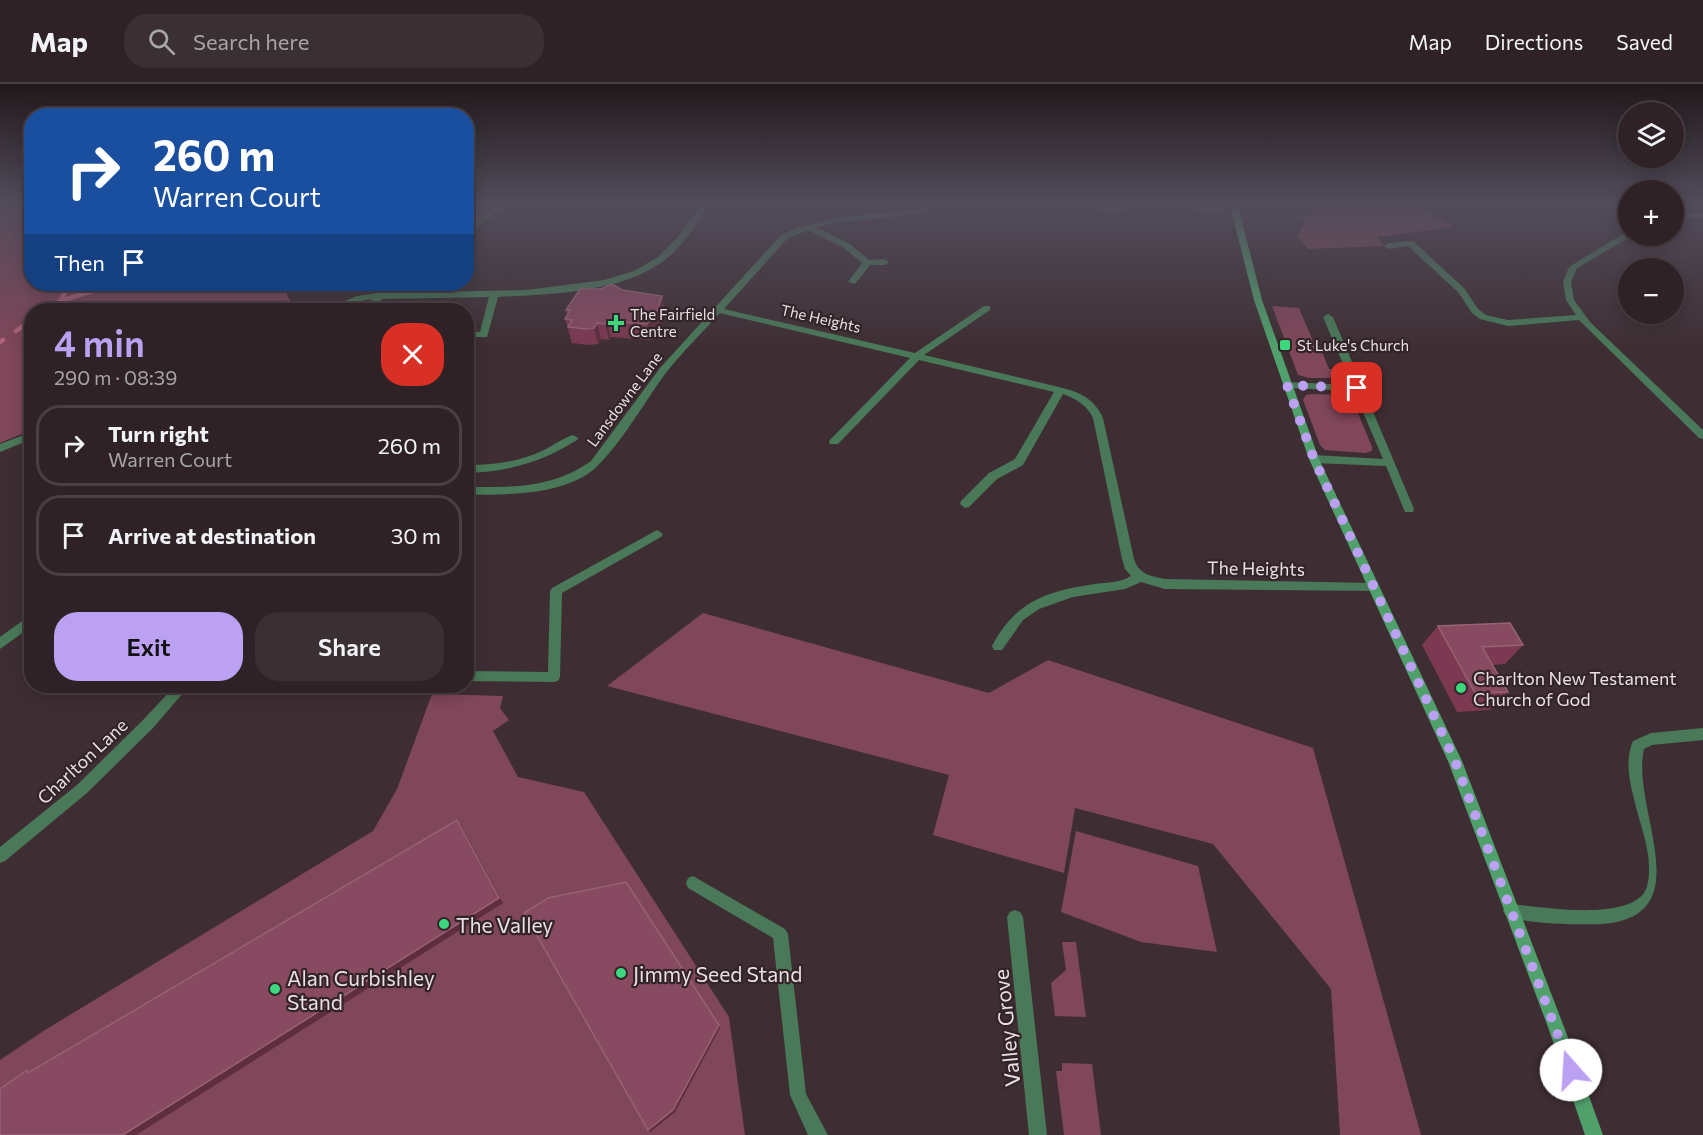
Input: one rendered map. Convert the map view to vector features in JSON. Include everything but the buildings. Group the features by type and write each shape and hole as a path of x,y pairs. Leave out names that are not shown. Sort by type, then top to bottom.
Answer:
{"street":[{"path":"346,303 360,298 378,296 495,293 590,287 630,276 661,260 668,251"},
{"name":"Lansdowne Lane","path":"474,491 551,486 568,482 583,474 595,464 663,370 770,251"},
{"path":"853,251 867,263 885,262"},
{"path":"1246,251 1258,300 1314,459 1373,588 1439,723 1556,1027 1594,1135"},
{"path":"1419,251 1461,290 1475,311 1483,317 1496,322 1508,323 1581,317"},
{"path":"1598,251 1582,260 1569,274 1570,300 1581,317 1703,436"},
{"path":"852,282 867,263"},
{"path":"372,303 383,291"},
{"path":"474,334 484,335 495,293"},
{"path":"834,442 917,356 987,308"},
{"name":"The Heights","path":"718,310 1060,390 1087,401 1095,410 1131,569 1140,577 1165,584 1373,588"},
{"path":"1328,316 1408,509"},
{"path":"1287,385 1357,388"},
{"path":"965,504 993,476 1019,462 1060,390"},
{"path":"0,448 24,438"},
{"path":"474,469 521,465 541,457 573,438"},
{"path":"1314,459 1389,463"},
{"path":"474,676 554,677 556,591 657,534"},
{"path":"998,646 1015,620 1028,609 1042,602 1100,588 1127,587 1140,577"},
{"path":"0,645 24,626"},
{"name":"Charlton Lane","path":"0,856 82,789 177,693"},
{"path":"1511,911 1609,916 1633,910 1650,898 1656,879 1655,855 1635,774 1634,758 1638,745 1651,739 1703,734"},
{"path":"693,883 780,934 798,1095 812,1126 819,1135"},
{"name":"Valley Grove","path":"1015,917 1038,1135"}],"shaded area":[{"path":"0,251 24,251 24,291 285,291 291,303 24,303 24,433 0,443"},
{"path":"1272,306 1299,308 1313,341 1318,342 1329,369 1337,369 1338,378 1309,378 1298,375"},
{"path":"1306,395 1340,395 1353,401 1372,451 1365,453 1325,450 1320,445 1303,400"},
{"path":"703,613 989,693 1048,660 1313,748 1421,1135 1340,1135 1331,989 1213,844 1075,808 1064,873 933,835 949,775 607,686"},
{"name":"The Valley","path":"432,694 503,696 500,708 509,720 493,731 518,777 584,792 729,1017 745,1135 0,1135 0,1060 45,1030 373,831 397,789"},
{"path":"1076,831 1198,866 1217,952 1141,942 1061,912"},
{"path":"1062,942 1076,942 1086,1017 1055,1016 1051,983 1066,970"},
{"path":"1062,1063 1092,1064 1101,1135 1064,1135 1056,1071 1062,1071"}],"waterway":[{"path":"60,301 66,291"},
{"path":"60,301 92,291"},
{"path":"16,331 24,326"}],"place":[{"name":"The Fairfield Centre","path":"616,323"},
{"name":"St Luke's Church","path":"1285,345"},
{"name":"Charlton New Testament Church of God","path":"1461,688"},
{"name":"The Valley","path":"444,924"},
{"name":"Jimmy Seed Stand","path":"621,973"},
{"name":"Alan Curbishley Stand","path":"275,989"}],"route":[{"path":"1357,388 1287,385 1314,459 1455,761 1571,1070"}]}
